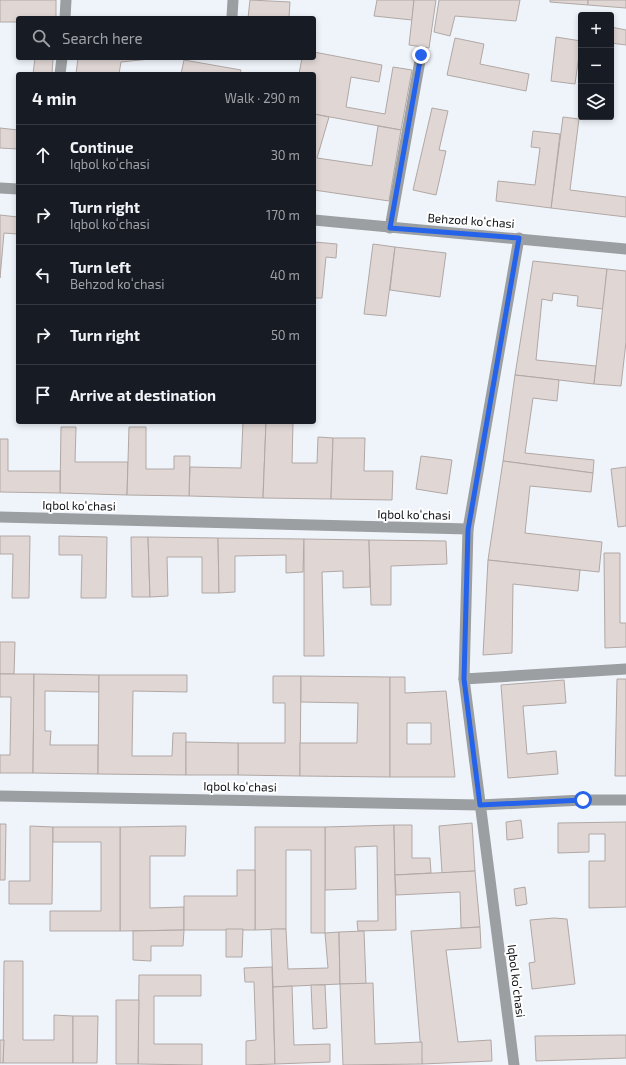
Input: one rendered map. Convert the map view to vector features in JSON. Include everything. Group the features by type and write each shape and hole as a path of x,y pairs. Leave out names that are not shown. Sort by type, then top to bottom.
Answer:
{"street":[{"path":"65,16 66,0"},
{"path":"232,16 233,0"},
{"path":"390,228 421,55"},
{"path":"60,72 62,60"},
{"path":"0,188 16,189"},
{"name":"Behzod koʻchasi","path":"316,220 626,249"},
{"name":"Iqbol koʻchasi","path":"514,1065 464,679 468,530 519,238"},
{"name":"Iqbol koʻchasi","path":"0,518 468,530"},
{"path":"464,679 626,670"},
{"name":"Iqbol koʻchasi","path":"0,796 480,805 583,800 626,800"}],"building":[{"path":"0,0 56,0 56,16 16,16 16,22 0,22"},
{"path":"250,0 290,2 289,16 248,16"},
{"path":"377,0 414,0 412,20 374,16"},
{"path":"414,0 436,0 429,48 409,45"},
{"path":"439,0 520,0 516,21 455,16 450,36 434,32"},
{"path":"550,0 588,0 588,5 550,2"},
{"path":"588,0 626,0 626,8 588,5"},
{"path":"614,28 626,30 626,45 614,43"},
{"path":"556,37 578,41 578,62 575,84 551,81"},
{"path":"455,38 484,44 480,64 529,74 526,91 447,75"},
{"path":"316,52 382,65 379,82 351,77 346,107 385,114 393,67 412,70 401,130 316,114 316,72 299,72 302,60 316,60"},
{"path":"35,60 53,60 52,72 33,72"},
{"path":"78,60 140,60 121,62 119,72 76,72"},
{"path":"184,60 241,70 240,72 181,72"},
{"path":"432,108 448,111 439,150 446,151 436,195 413,190"},
{"path":"316,114 329,117 317,158 372,166 378,126 401,130 389,201 316,190"},
{"path":"563,117 578,119 570,190 626,197 626,217 551,208"},
{"path":"0,128 16,130 16,149 0,148"},
{"path":"533,131 560,134 551,208 496,201 498,181 535,185 540,148 531,147"},
{"path":"0,215 16,217 16,234 4,233 0,278"},
{"path":"316,242 337,244 336,258 326,257 322,298 316,298"},
{"path":"373,244 395,247 386,316 364,314"},
{"path":"395,247 446,253 440,297 390,290"},
{"path":"533,261 607,269 603,309 577,306 578,296 553,293 552,301 542,299 536,360 596,366 594,384 515,375"},
{"path":"607,269 626,271 626,342 621,386 594,384"},
{"path":"515,375 559,380 557,401 533,398 525,453 594,460 593,473 503,461"},
{"path":"243,424 266,424 263,498 189,496 190,467 241,468"},
{"path":"266,424 293,424 292,463 317,463 318,437 333,438 331,499 263,498"},
{"path":"61,427 76,427 75,462 128,462 127,495 60,493"},
{"path":"129,427 146,427 146,469 174,469 174,456 190,456 189,496 127,495"},
{"path":"333,438 365,438 364,471 393,471 392,500 331,499"},
{"path":"0,439 8,439 8,471 60,471 60,493 0,492"},
{"path":"421,456 452,460 447,494 416,489"},
{"path":"503,461 593,473 591,492 530,486 525,533 602,542 599,572 488,560"},
{"path":"626,467 626,526 618,527 611,469"},
{"path":"0,536 30,536 29,598 12,598 13,554 0,554"},
{"path":"59,536 107,537 106,598 81,598 82,555 59,555"},
{"path":"131,537 148,537 150,597 132,597"},
{"path":"148,537 218,538 219,593 202,593 202,557 167,557 168,596 150,597"},
{"path":"218,538 304,539 303,572 286,573 286,555 235,556 235,592 219,593"},
{"path":"304,539 369,540 370,587 343,588 343,571 322,572 324,656 304,656"},
{"path":"369,540 446,541 447,564 391,566 391,605 371,605"},
{"path":"604,553 620,553 620,623 626,623 626,647 605,648"},
{"path":"488,560 580,570 578,591 513,584 512,653 483,655"},
{"path":"0,642 15,642 14,674 0,674"},
{"path":"0,674 34,674 33,773 0,773 0,755 10,755 11,697 0,697"},
{"path":"34,674 99,675 99,692 45,691 45,731 51,731 50,745 98,745 98,774 33,773"},
{"path":"99,675 187,675 187,692 133,691 132,756 172,756 173,733 186,733 186,775 98,774"},
{"path":"273,676 301,676 300,776 238,775 238,743 285,743 285,703 273,703"},
{"path":"301,676 390,677 390,777 300,776 300,743 357,743 358,703 301,702"},
{"path":"390,677 405,677 405,693 446,691 455,777 390,777","holes":["407,723 431,723 431,744 407,744"]},
{"path":"617,679 626,679 626,776 615,776"},
{"path":"564,680 566,703 523,706 527,754 556,751 558,774 508,778 501,685"},
{"path":"186,742 238,743 238,775 186,775"},
{"path":"521,820 523,838 507,840 506,822"},
{"path":"626,822 626,907 589,908 589,861 605,861 605,834 589,834 589,852 558,853 558,823"},
{"path":"472,823 475,871 442,873 439,826"},
{"path":"0,824 6,824 5,880 0,880"},
{"path":"394,825 396,930 358,931 357,921 378,921 377,846 355,847 356,889 325,890 325,827"},
{"path":"394,825 412,825 412,858 430,858 431,873 395,875"},
{"path":"30,826 53,827 52,904 9,904 9,881 30,881"},
{"path":"186,826 185,856 150,856 150,908 184,907 184,930 120,931 120,827"},
{"path":"53,827 120,827 120,931 50,931 50,911 101,911 101,842 53,842"},
{"path":"255,827 325,827 325,933 311,933 311,850 286,850 286,929 255,930"},
{"path":"237,870 255,870 255,930 184,930 184,896 237,896"},
{"path":"475,871 480,927 461,928 460,892 396,895 395,875"},
{"path":"525,887 527,904 516,906 514,889"},
{"path":"554,918 567,919 575,984 532,989 529,963 535,962 530,920"},
{"path":"480,927 481,948 446,950 458,1042 491,1040 492,1061 422,1064 411,931"},
{"path":"226,929 243,929 242,957 226,957"},
{"path":"271,929 286,929 288,969 328,968 325,933 339,932 340,984 273,987"},
{"path":"184,930 183,946 151,946 151,961 133,960 133,931"},
{"path":"364,931 366,984 340,984 339,932"},
{"path":"4,961 23,961 23,1040 54,1040 54,1015 73,1016 73,1063 3,1063"},
{"path":"272,967 275,1064 246,1065 246,1041 256,1040 254,982 245,982 244,968"},
{"path":"139,975 201,975 201,996 154,996 154,1044 202,1044 202,1065 138,1064"},
{"path":"373,983 375,1044 422,1042 422,1064 343,1065 340,984"},
{"path":"311,985 325,985 327,1028 313,1029"},
{"path":"292,986 294,1045 330,1044 330,1062 275,1064 273,987"},
{"path":"116,1000 139,1000 138,1064 116,1064"},
{"path":"73,1016 98,1016 97,1063 73,1063"},
{"path":"626,1035 626,1058 536,1061 535,1036"},
{"path":"0,1040 4,1040 3,1063 0,1063"}],"route":[{"path":"421,55 390,228 519,238 468,530 464,679 480,805 583,800"}]}
